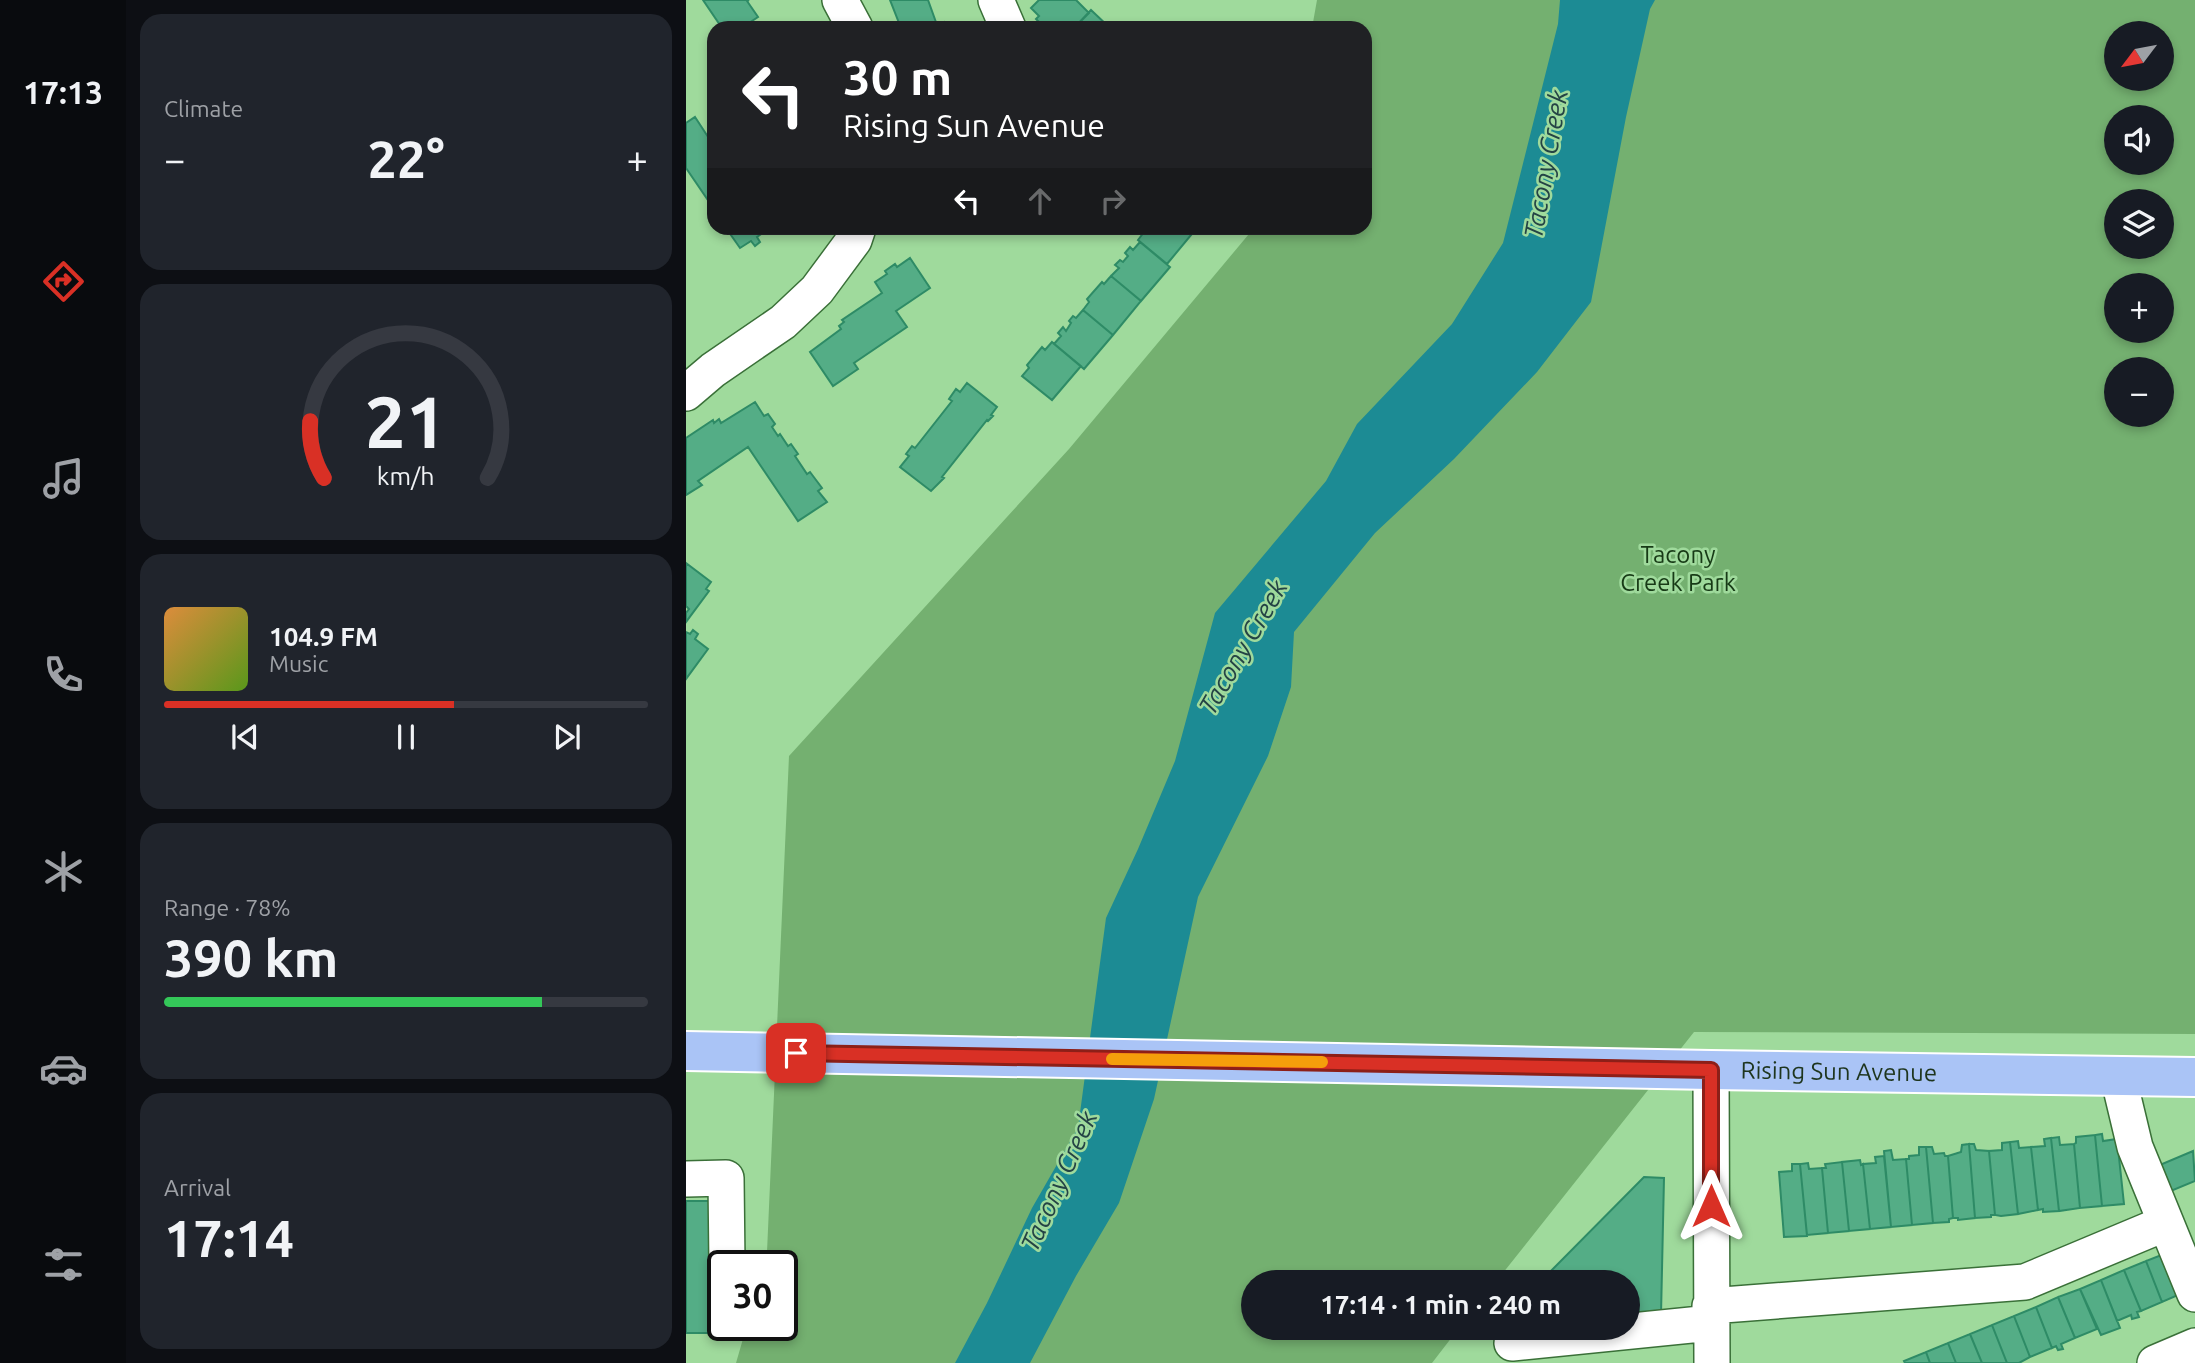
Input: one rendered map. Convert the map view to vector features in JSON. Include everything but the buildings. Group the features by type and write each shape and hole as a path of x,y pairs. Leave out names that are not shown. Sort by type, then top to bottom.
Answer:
{"main road":[{"name":"Rising Sun Avenue","path":"686,1051 2195,1077"}],"street":[{"path":"840,0 851,21"},
{"path":"996,0 1005,21"},
{"path":"686,393 713,370 783,322 817,290 856,235"},
{"path":"1711,1070 1712,1363"},
{"path":"2118,1076 2135,1147 2195,1294"},
{"path":"686,1179 726,1178 727,1250"},
{"path":"1512,1343 1711,1315 2025,1282 2166,1223"},
{"path":"2155,1363 2195,1346"}],"green space":[{"name":"Tacony Creek Park","path":"1317,0 2195,0 2195,1034 1694,1032 1505,1270 1241,1270 1241,1340 1450,1340 1432,1363 736,1363 742,1341 798,1341 798,1250 767,1250 789,756 1069,449 1248,235 1372,235 1372,21 1313,21"}],"water":[{"name":"Tacony Creek","path":"1560,0 1655,0 1650,9 1626,117 1591,302 1537,372 1454,459 1375,533 1294,632 1291,687 1268,756 1198,897 1154,1099 1119,1203 1030,1363 955,1363 1032,1208 1078,1128 1106,918 1175,761 1215,613 1326,481 1357,424 1452,324 1503,243 1558,24"}],"slow traffic":[{"path":"1112,1059 1322,1062"}],"route":[{"path":"796,1053 1711,1070 1711,1206"}]}
